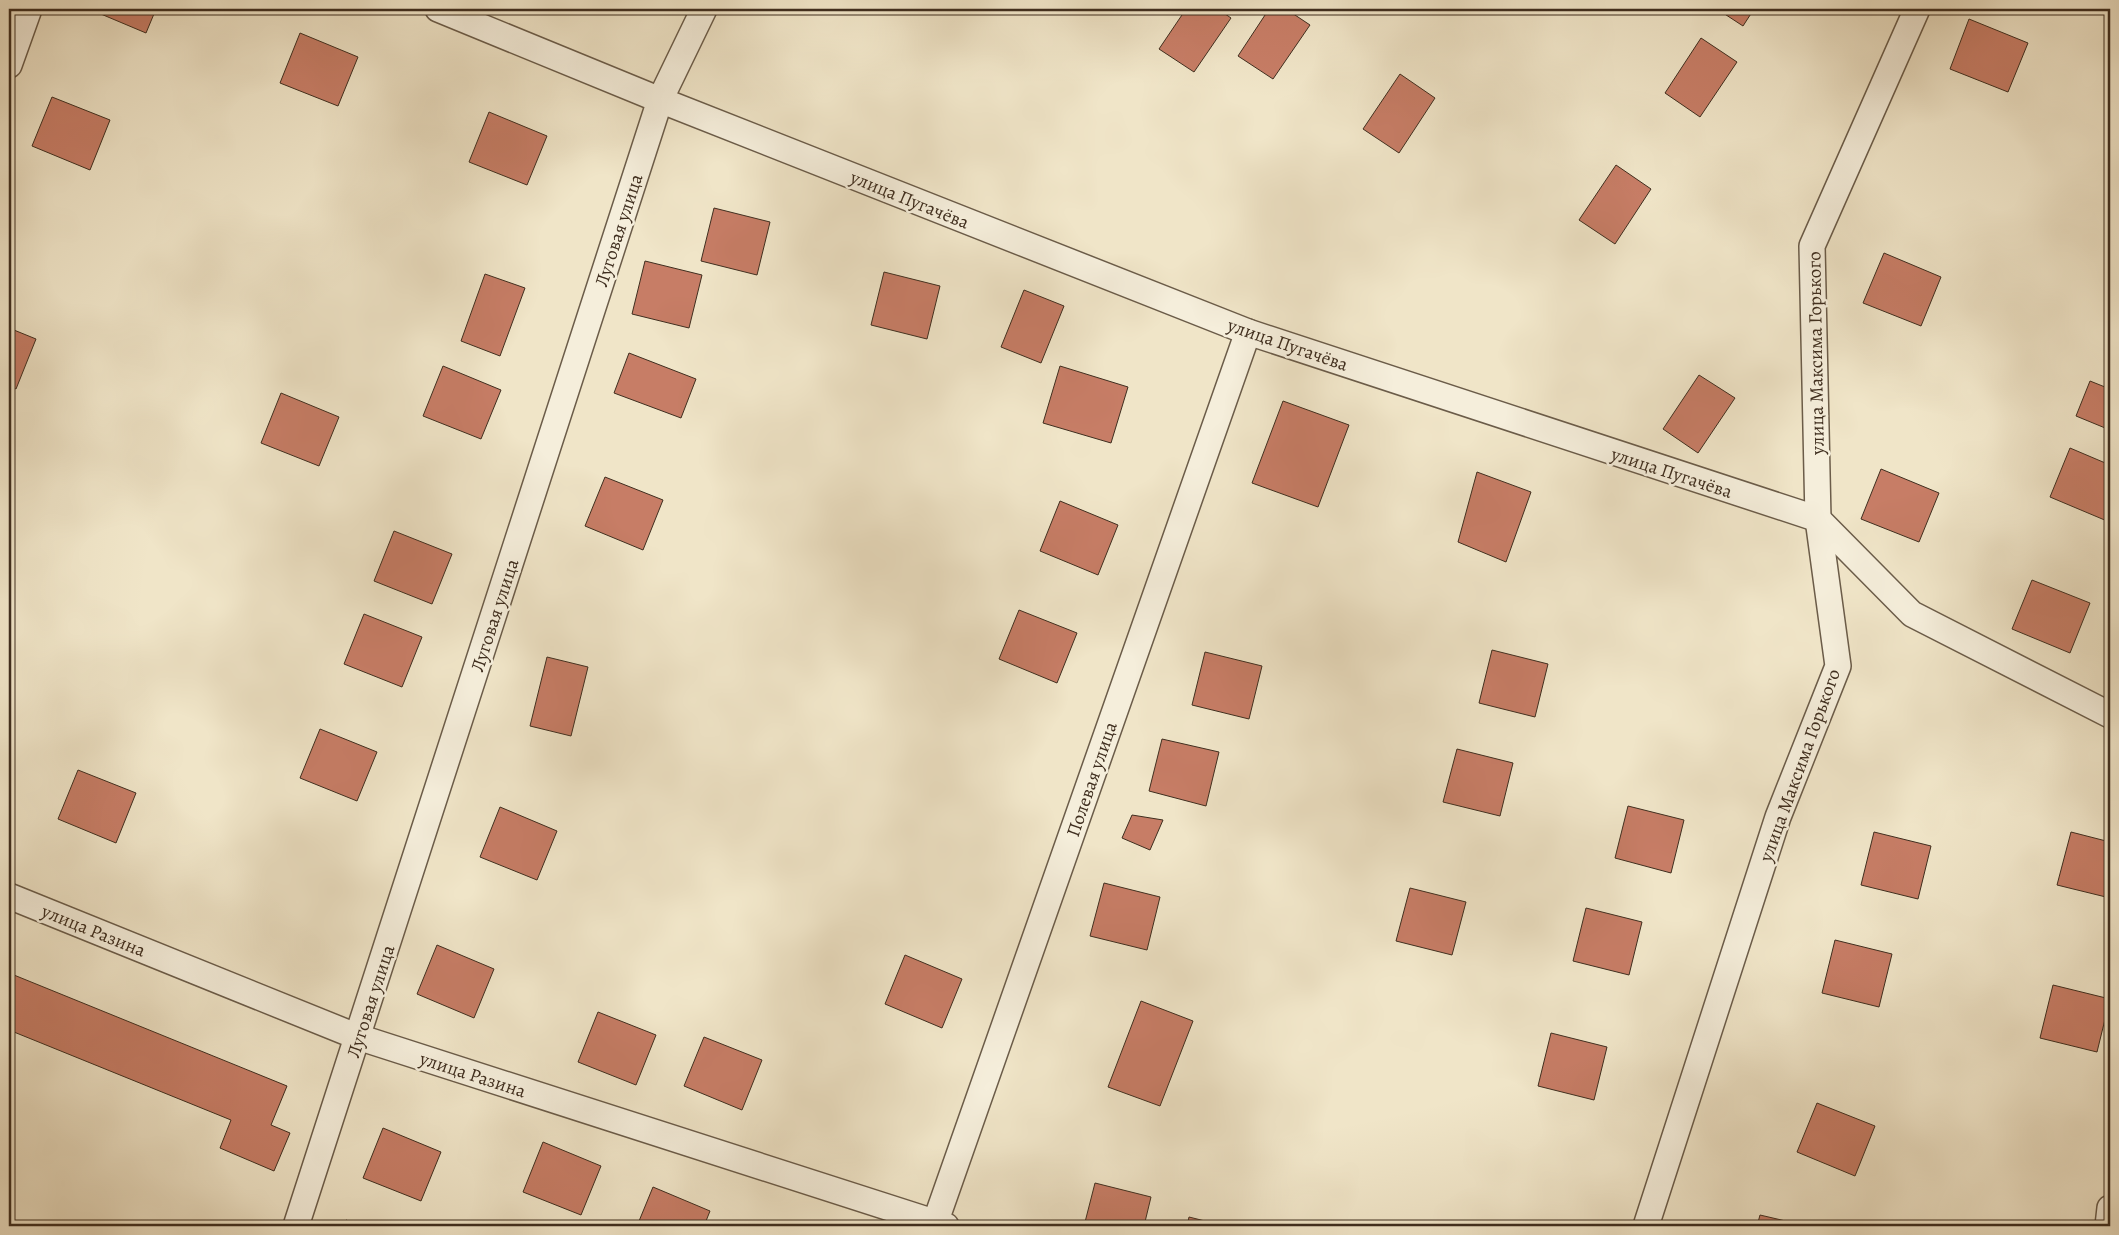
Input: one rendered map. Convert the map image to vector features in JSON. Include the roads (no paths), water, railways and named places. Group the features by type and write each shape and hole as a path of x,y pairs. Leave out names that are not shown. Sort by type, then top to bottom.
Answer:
{"street":[{"path":"9,65 29,9"},
{"name":"улица Пугачёва","path":"438,9 660,100 1248,332 1818,519 1912,614 2110,715"},
{"name":"Луговая улица","path":"296,1226 660,100 704,9"},
{"name":"улица Максима Горького","path":"1646,1226 1778,817 1838,666 1818,519 1812,246 1917,9"},
{"name":"Полевая улица","path":"938,1225 1248,332"},
{"name":"улица Разина","path":"9,896 358,1037 938,1225"},
{"path":"2108,1226 2110,1208"}]}
